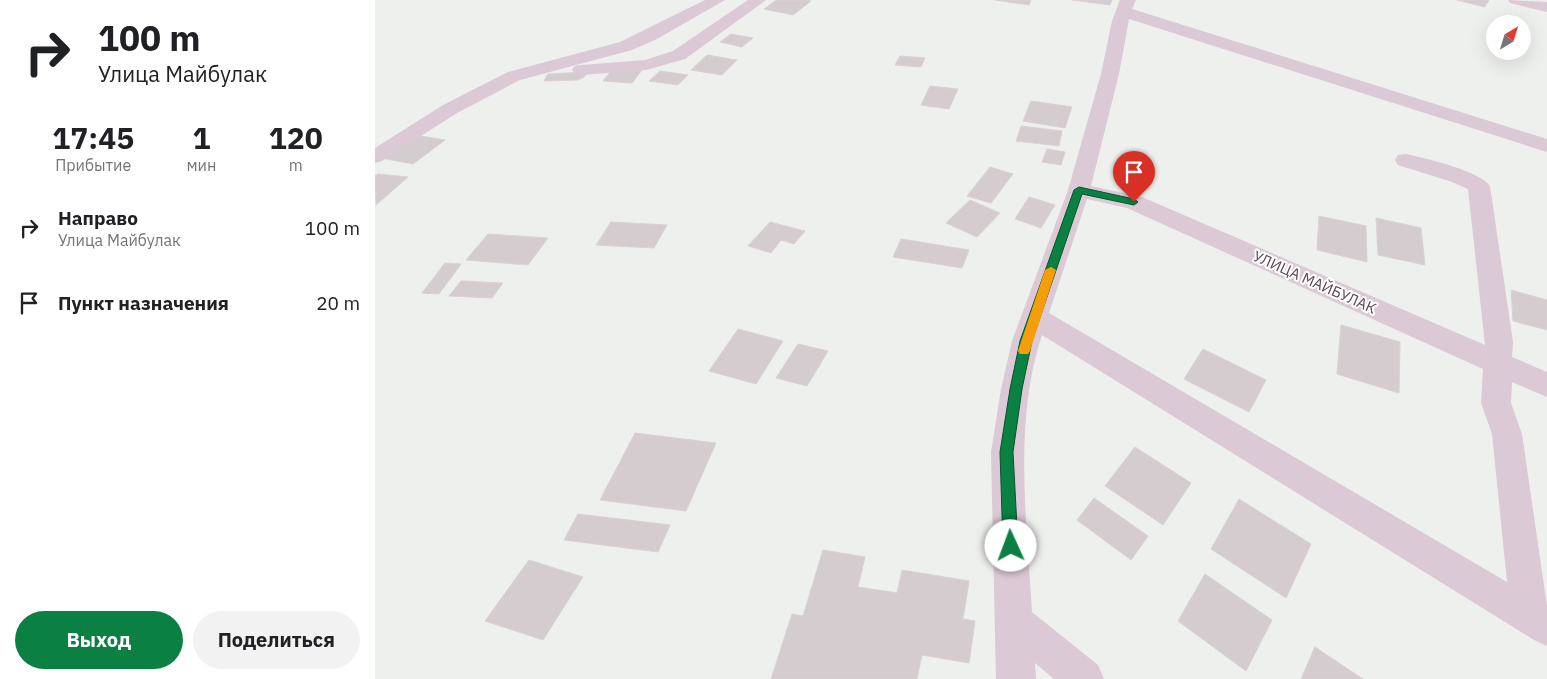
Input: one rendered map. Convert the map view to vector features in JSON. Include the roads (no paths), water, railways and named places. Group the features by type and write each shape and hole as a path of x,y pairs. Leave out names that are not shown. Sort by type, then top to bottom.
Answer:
{"street":[{"path":"602,68 610,57 625,46 717,0"},
{"path":"514,76 602,68 623,68 663,60 679,55 758,0"},
{"path":"1516,0 1547,8"},
{"path":"1016,679 1007,452 1016,389 1026,341 1079,190 1126,6 1547,146"},
{"path":"697,11 702,19 716,31"},
{"path":"375,157 450,109 514,76 625,46"},
{"path":"1406,160 1460,177 1479,186 1487,262 1499,342 1496,403 1507,434 1538,622"},
{"name":"УЛИЦА МАЙБУЛАК","path":"1079,190 1134,202 1547,384"},
{"path":"1034,317 1538,622"},
{"path":"1014,621 1084,679"}]}
